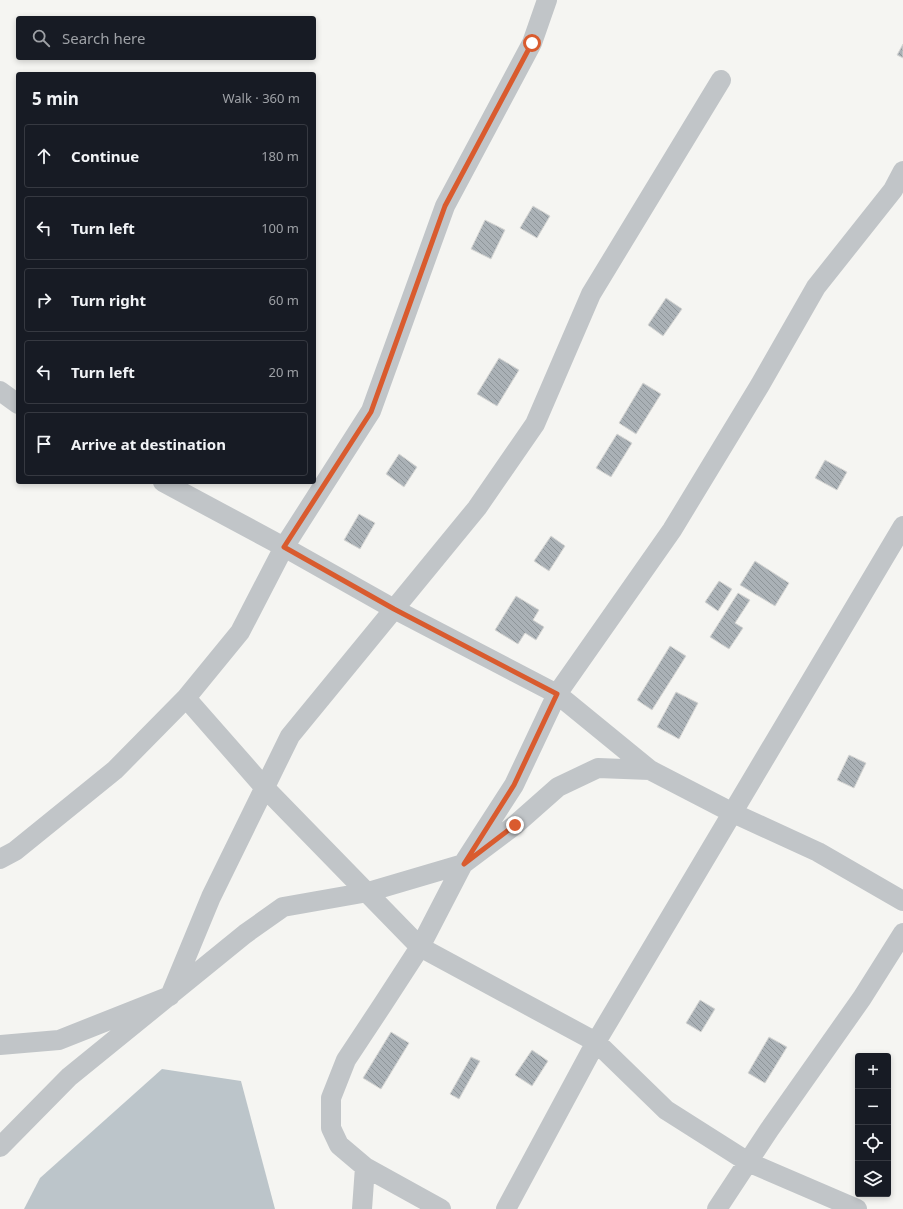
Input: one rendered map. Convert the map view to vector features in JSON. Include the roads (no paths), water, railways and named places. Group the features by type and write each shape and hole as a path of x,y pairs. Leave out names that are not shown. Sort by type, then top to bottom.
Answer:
{"street":[{"path":"0,859 15,851 115,770 186,698 240,632 284,547 371,412 445,206 532,43 547,0"},
{"path":"0,1046 59,1040 170,996 211,897 290,736 477,508 535,424 591,294 721,80"},
{"path":"442,1209 365,1167 339,1145 331,1128 331,1098 346,1060 384,1004 420,946 464,864 514,785 557,694 672,530 760,385 816,287 893,190 903,171"},
{"path":"0,391 16,403"},
{"path":"168,484 394,609 557,694 650,770 733,813 818,852 903,902"},
{"path":"506,1209 596,1042 903,526"},
{"path":"186,698 264,788 420,946 596,1042 666,1110 748,1162 857,1209"},
{"path":"0,1147 69,1077 245,934 283,907 368,892 464,864 515,825 558,787 598,768 650,770"},
{"path":"717,1209 769,1130 862,998 903,933"},
{"path":"362,1209 365,1167"}]}
